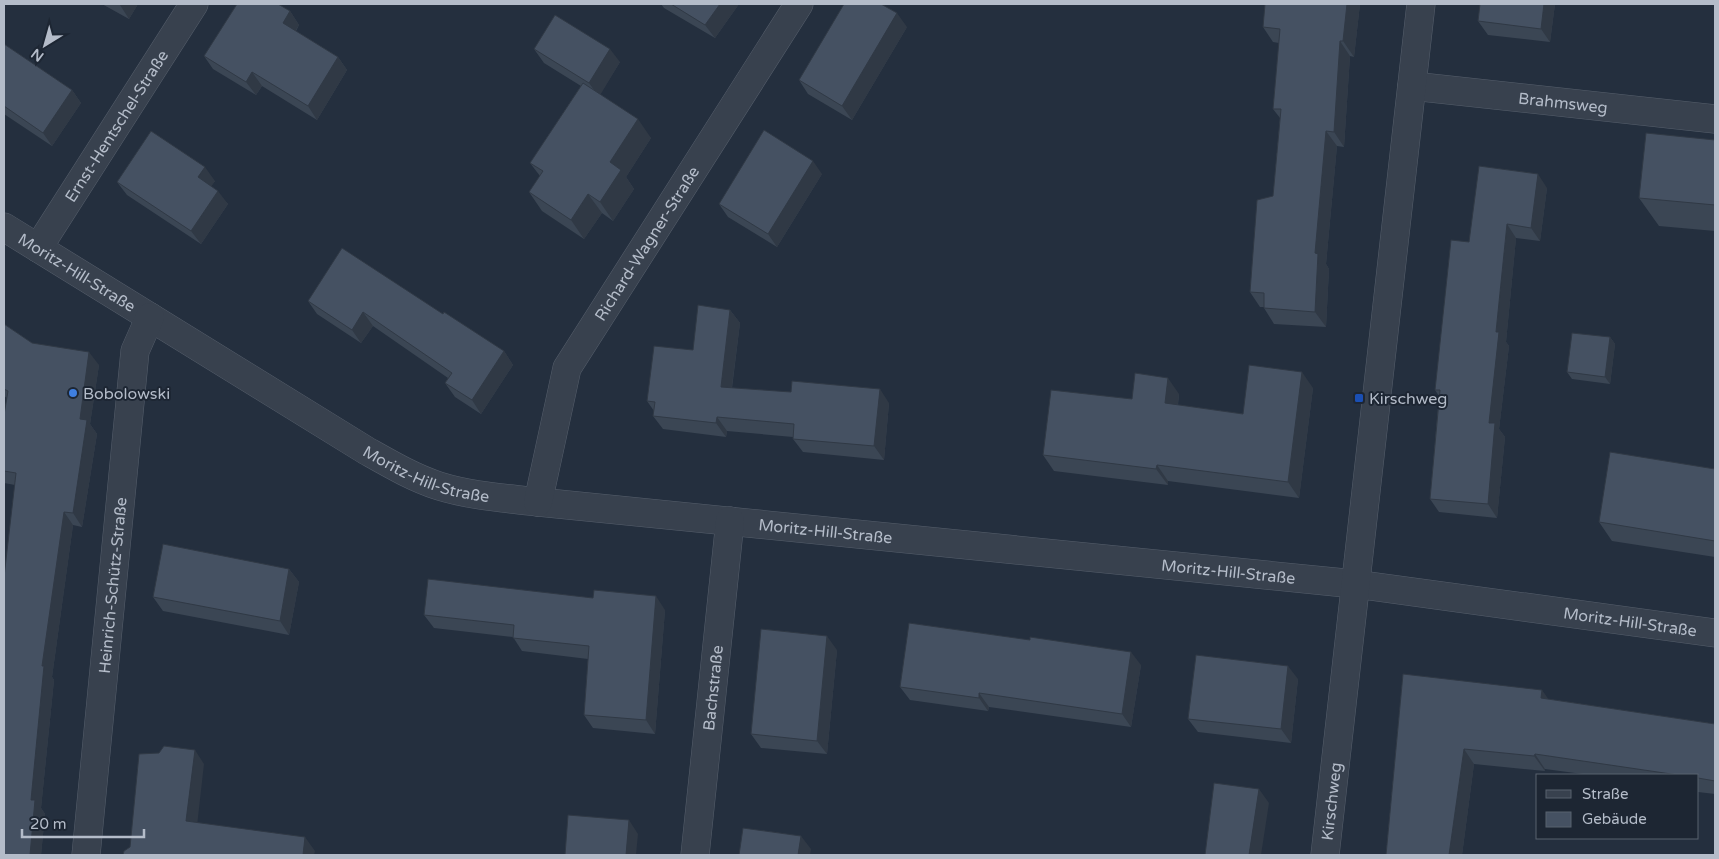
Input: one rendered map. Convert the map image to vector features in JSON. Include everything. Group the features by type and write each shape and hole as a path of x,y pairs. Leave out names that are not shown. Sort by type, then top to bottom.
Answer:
{"street":[{"name":"Ernst-Hentschel-Straße","path":"38,248 194,4"},
{"name":"Richard-Wagner-Straße","path":"538,502 567,368 799,4"},
{"name":"Kirschweg","path":"1325,855 1421,4"},
{"name":"Brahmsweg","path":"1412,86 1715,119"},
{"name":"Moritz-Hill-Straße","path":"4,227 367,451 404,472 438,486 473,494 538,502 1355,584 1715,632"},
{"name":"Heinrich-Schütz-Straße","path":"86,855 135,351 150,317"},
{"name":"Bachstraße","path":"695,855 730,521"}],"building":[{"path":"237,4 278,4 290,11 283,23 338,57 308,106 252,72 246,82 204,56"},
{"path":"671,4 720,4 705,25"},
{"path":"844,4 881,4 897,13 842,106 799,80"},
{"path":"1265,4 1347,4 1343,41 1340,41 1334,132 1326,131 1315,253 1318,254 1315,312 1264,308 1264,293 1250,292 1257,200 1273,196 1281,109 1273,109 1280,29 1263,27"},
{"path":"1480,4 1544,4 1541,29 1478,21"},
{"path":"555,15 610,49 589,83 534,49"},
{"path":"4,44 72,90 43,133 4,106"},
{"path":"583,83 638,119 610,162 621,170 600,202 588,194 571,220 529,192 543,171 530,163"},
{"path":"764,130 813,161 768,234 719,204"},
{"path":"151,131 205,167 198,177 218,191 191,231 117,182"},
{"path":"1646,133 1715,140 1715,205 1639,198"},
{"path":"1479,166 1538,174 1531,228 1507,224 1496,332 1499,332 1489,423 1495,423 1488,504 1430,499 1440,390 1435,390 1451,240 1469,242"},
{"path":"342,248 443,314 444,312 504,351 472,400 445,383 452,373 363,312 352,330 308,301"},
{"path":"698,305 730,310 721,387 791,392 792,381 880,389 874,446 793,439 794,424 717,417 716,423 653,416 655,402 647,401 654,346 693,350"},
{"path":"4,324 32,343 89,352 80,419 87,420 73,513 64,512 42,666 44,666 31,800 35,800 30,855 4,855 4,577 16,473 4,471 4,415 8,391 4,389"},
{"path":"1572,333 1610,337 1605,377 1567,372"},
{"path":"1249,365 1302,372 1288,482 1157,465 1156,469 1043,455 1051,390 1132,399 1135,373 1168,378 1165,403 1243,414"},
{"path":"1610,452 1715,469 1715,541 1599,522"},
{"path":"163,544 289,569 280,621 153,597"},
{"path":"428,579 593,598 594,590 656,596 646,720 584,715 589,646 513,638 514,625 424,615"},
{"path":"909,623 1030,640 1030,637 1131,652 1122,714 979,693 979,698 900,687"},
{"path":"761,629 827,636 817,741 751,734"},
{"path":"1196,655 1288,666 1281,729 1188,719"},
{"path":"1403,674 1542,690 1541,698 1715,724 1715,781 1699,778 1699,774 1671,774 1535,754 1534,756 1464,749 1449,855 1386,855"},
{"path":"164,746 195,750 186,821 305,837 303,855 123,855 124,851 130,847 139,754 159,753"},
{"path":"1214,783 1259,789 1249,855 1205,855"},
{"path":"568,815 629,820 626,855 565,855"},
{"path":"743,828 801,836 798,855 739,855"}],"place":[{"name":"Bobolowski","path":"73,393"},
{"name":"Kirschweg","path":"1359,398"}]}
